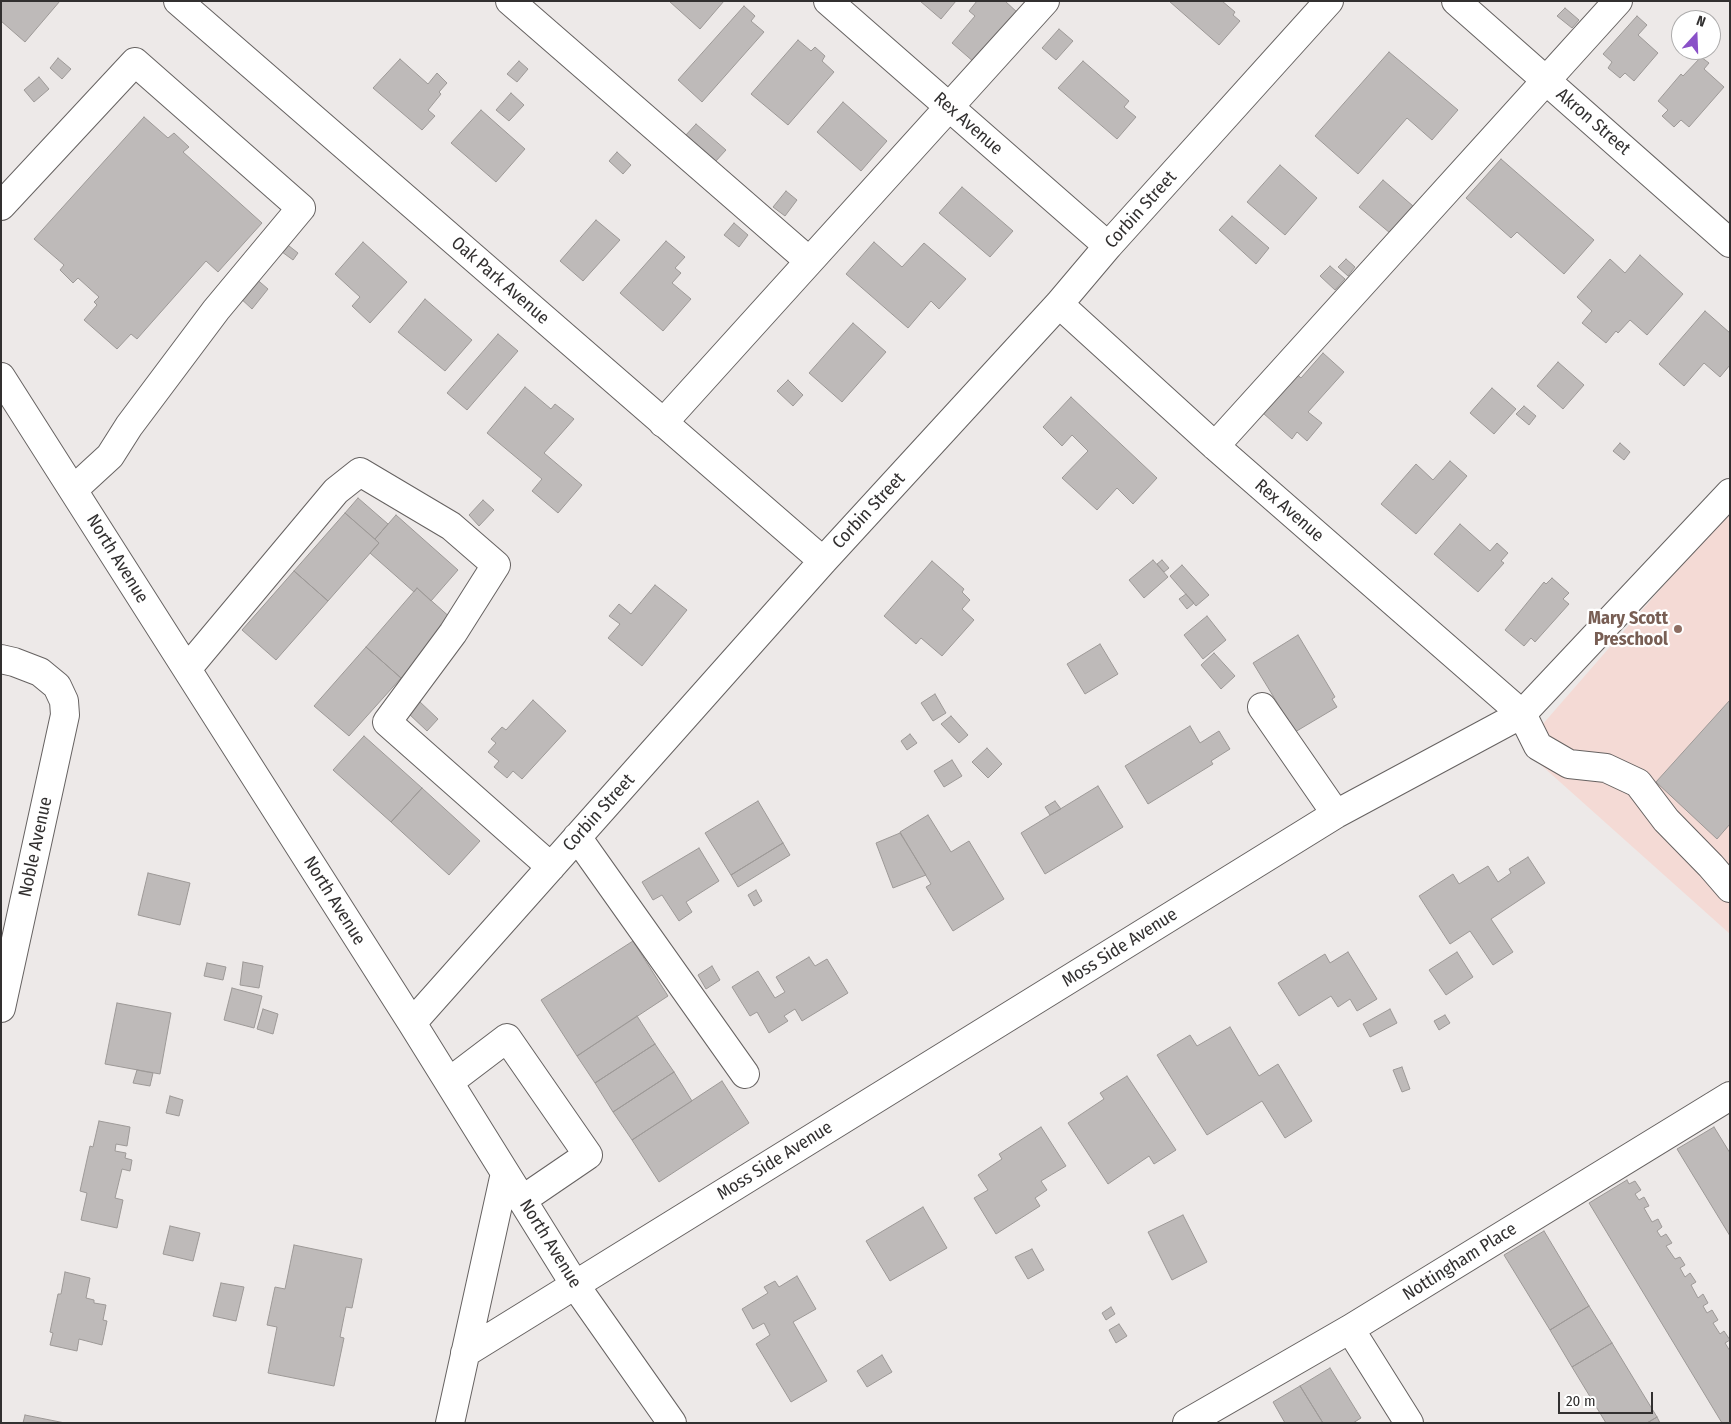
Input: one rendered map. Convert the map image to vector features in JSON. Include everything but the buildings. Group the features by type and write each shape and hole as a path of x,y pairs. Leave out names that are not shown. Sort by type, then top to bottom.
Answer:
{"street":[{"name":"Oak Park Avenue","path":"178,1 823,561"},
{"path":"510,1 809,261"},
{"name":"Rex Avenue","path":"828,1 1108,246"},
{"path":"663,423 1045,1"},
{"name":"Corbin Street","path":"412,1023 823,561 1059,304 1108,246 1330,1"},
{"name":"Akron Street","path":"1456,1 1730,243"},
{"path":"1215,446 1618,1"},
{"path":"1,206 135,62 301,208 210,318 129,426 110,456 74,490"},
{"name":"Rex Avenue","path":"1059,304 1215,446 1522,714"},
{"name":"North Avenue","path":"1,377 412,1023 575,1285 672,1423"},
{"path":"187,669 336,491 360,472 451,526 496,565 454,633 387,722 551,867"},
{"name":"Moss Side Avenue","path":"465,1353 1336,814 1522,714 1730,493"},
{"name":"Noble Avenue","path":"1,659 40,672 57,686 64,700 65,715 1,1008"},
{"path":"1262,707 1336,814"},
{"path":"1522,714 1538,746 1569,764 1606,768 1638,783 1666,820 1730,888"},
{"path":"577,837 745,1074"},
{"path":"448,1082 507,1038 588,1155 522,1200"},
{"name":"Nottingham Place","path":"1187,1423 1350,1329 1730,1096"},
{"path":"450,1423 505,1173"},
{"path":"1350,1329 1409,1423"}],"shaded area":[{"name":"Mary Scott Preschool","path":"1730,509 1730,934 1522,748"}],"place":[{"name":"Mary Scott Preschool","path":"1678,629"}]}
